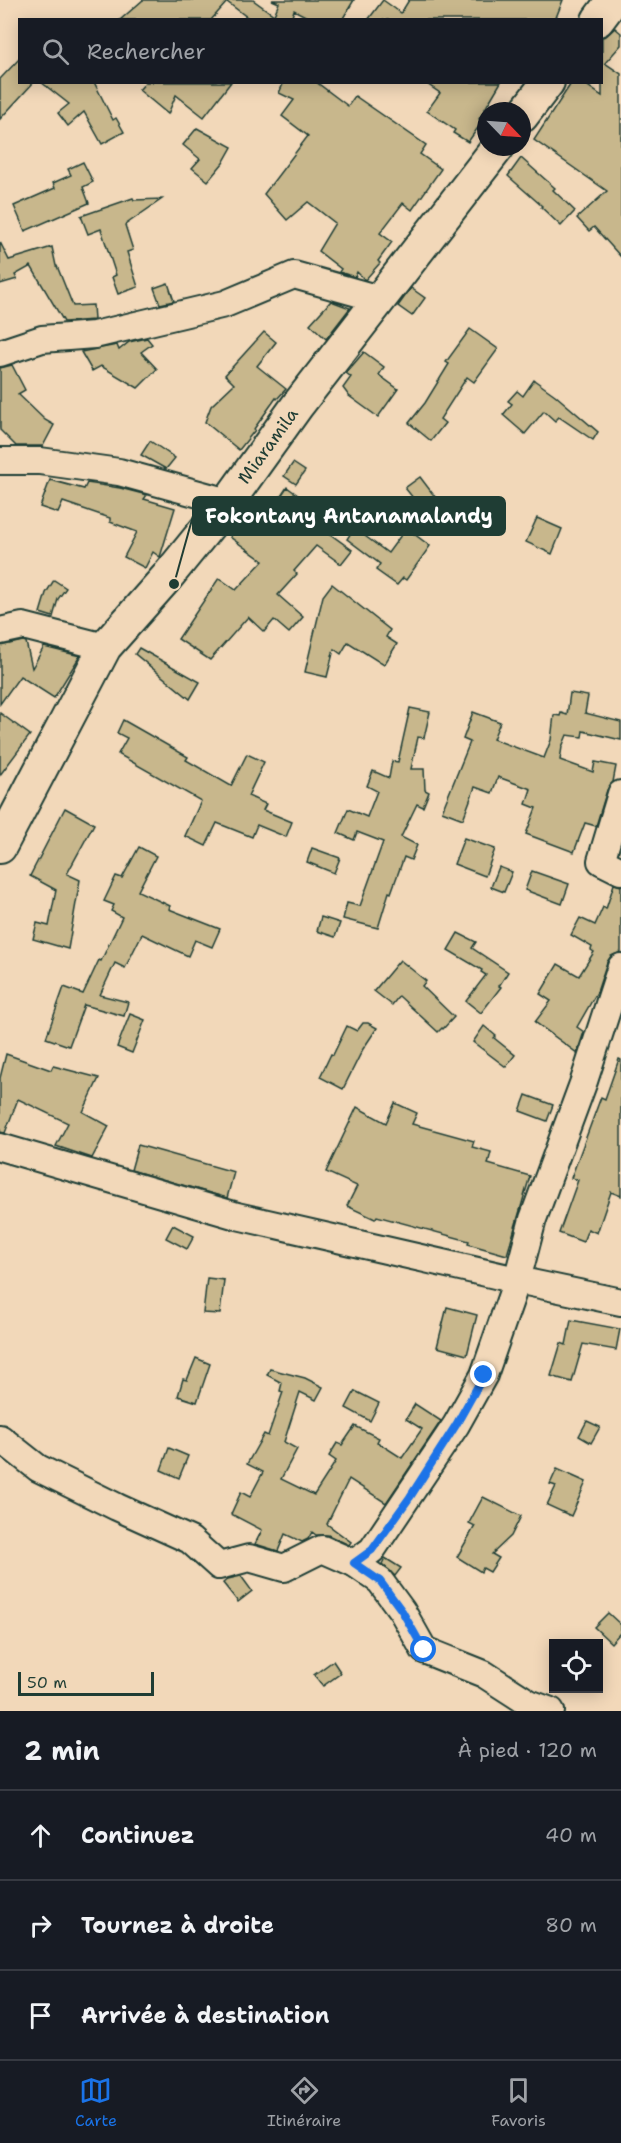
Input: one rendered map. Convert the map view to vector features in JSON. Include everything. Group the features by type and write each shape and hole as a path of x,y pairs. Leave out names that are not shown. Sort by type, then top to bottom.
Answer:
{"main road":[{"path":"600,18 613,0"},
{"path":"531,104 546,84"},
{"name":"Miaramila","path":"0,847 105,647 167,577 228,502 297,406 491,156"}],"street":[{"path":"0,353 42,339 94,335 225,304 294,275 379,299"},
{"path":"0,461 40,461 119,472 228,502"},
{"path":"0,631 23,626 105,647"},
{"path":"621,794 601,861 621,871"},
{"path":"354,1563 372,1550 456,1425 484,1375 517,1280 533,1219 584,1081 621,967"},
{"path":"0,1147 237,1216 621,1302"},
{"path":"0,1438 38,1468 190,1540 219,1566 249,1558 284,1568 322,1550 354,1563 380,1581 402,1611 424,1650 484,1674 529,1703 552,1711"}],"building":[{"path":"143,0 253,0 274,15 279,3 272,0 354,0 343,18 309,18 294,10 292,18 248,18 227,2 213,18 122,18"},
{"path":"383,0 401,13 409,0 563,0 556,18 370,18"},
{"path":"615,28 621,33 621,45 605,63 621,74 621,257 594,227 589,231 577,218 607,191 534,140 571,84 585,84 602,96 603,37"},
{"path":"18,60 18,84 32,84 0,119 0,79"},
{"path":"44,84 95,84 113,120 116,118 124,132 102,144 84,112 68,126 58,113 69,104"},
{"path":"144,84 229,84 204,117 176,95 168,114 139,90"},
{"path":"283,84 319,84 348,106 355,96 426,145 420,154 441,169 412,210 403,203 380,233 392,242 378,261 380,263 365,280 357,272 355,277 339,272 341,269 318,251 335,223 308,202 287,220 264,194 308,136 282,116 294,100 279,93"},
{"path":"427,84 500,84 489,102 477,102 477,129 468,142 453,133 455,130 427,111 440,93"},
{"path":"197,128 232,147 223,163 208,181 192,168 200,159 183,145"},
{"path":"521,158 555,188 553,190 575,211 561,226 508,176"},
{"path":"83,162 93,182 83,187 89,203 25,231 14,206 55,188 53,183 71,175 68,169"},
{"path":"133,198 134,200 162,199 125,225 133,250 127,252 138,287 118,294 112,277 116,275 101,229 88,234 81,216"},
{"path":"0,242 9,260 52,247 56,266 73,306 93,305 94,320 64,322 31,266 15,275 17,279 0,284"},
{"path":"168,283 174,301 160,304 154,288"},
{"path":"411,288 425,298 412,316 398,306"},
{"path":"331,301 350,308 326,339 310,324"},
{"path":"470,329 498,349 474,382 467,377 440,419 445,423 431,441 409,423 425,403 449,364 446,362"},
{"path":"264,332 276,342 257,366 286,389 276,398 239,450 205,422 211,406 234,384 225,375"},
{"path":"147,338 152,344 141,352 157,369 138,388 101,366 92,371 81,352 117,345 119,350 129,342"},
{"path":"364,352 384,367 379,375 398,389 378,417 349,396 343,388 351,377 346,373"},
{"path":"12,365 25,390 18,394 45,420 54,425 43,446 16,446 0,430 0,368"},
{"path":"534,380 598,432 593,440 559,417 555,421 544,411 525,434 503,415 512,404 508,401 517,391 523,396"},
{"path":"150,441 175,458 166,469 141,455"},
{"path":"293,463 305,471 296,484 284,476"},
{"path":"420,477 436,498 422,509 405,488"},
{"path":"50,480 84,489 87,483 120,488 147,495 144,499 175,508 160,557 153,552 145,568 124,557 137,532 110,522 110,518 63,502 58,513 40,507"},
{"path":"287,487 326,516 319,526 352,550 341,564 316,546 294,571 297,574 278,595 303,617 289,633 274,620 264,632 248,617 210,660 178,639 219,578 236,590 263,561 230,537 248,513 269,530 272,529 289,506 279,499"},
{"path":"537,518 562,529 552,554 526,542"},
{"path":"354,528 388,553 404,531 410,531 430,546 406,580 403,578 397,585 376,570 380,564 347,539"},
{"path":"54,580 66,588 58,599 53,617 40,613 46,593"},
{"path":"332,584 390,630 386,637 397,644 384,665 348,642 341,654 334,649 327,677 305,672 323,596"},
{"path":"26,642 32,668 44,647 80,656 54,698 20,676 0,704 0,646"},
{"path":"139,648 200,682 190,699 135,654"},
{"path":"570,693 588,696 585,713 621,722 621,740 583,731 582,737 567,735 562,747 560,760 593,772 595,762 616,766 613,782 607,790 596,826 585,823 574,852 526,834 536,808 526,804 531,789 498,777 492,793 475,787 463,819 442,811 470,742 463,739 473,712 500,722 493,739 544,758 551,740 554,715 560,716 561,713 567,715"},
{"path":"410,708 430,712 424,738 418,737 411,769 424,769 425,790 429,792 423,807 417,804 401,837 417,845 411,860 404,857 391,893 389,892 378,928 343,919 347,903 360,906 383,842 357,832 354,840 338,833 348,809 367,817 377,791 367,786 373,771 389,778 392,761 398,762"},
{"path":"0,713 30,735 0,775"},
{"path":"123,720 188,757 186,760 231,786 247,754 264,762 248,796 266,804 263,810 292,822 286,837 257,825 252,837 217,823 206,846 185,836 201,801 118,754 127,738 117,733"},
{"path":"65,808 94,824 67,874 80,880 68,949 33,939 37,923 49,926 56,890 30,876"},
{"path":"464,838 495,849 485,876 454,864"},
{"path":"139,847 156,856 138,891 170,906 169,909 220,929 212,947 195,940 188,956 142,934 125,968 115,963 100,995 128,1002 124,1016 84,1005 69,1046 46,1038 64,987 83,994 99,960 101,961 122,917 111,911 114,905 104,901 116,876 122,878"},
{"path":"312,848 340,858 334,873 307,862"},
{"path":"499,867 512,872 504,892 491,887"},
{"path":"532,871 569,884 562,904 525,890"},
{"path":"614,884 621,886 621,952 611,956 607,962 597,992 577,1027 584,1032 577,1053 535,1022 551,1001 540,994 558,964 579,976 594,952 591,950 592,947 571,935 580,918 595,925 603,907 606,909"},
{"path":"321,917 340,923 335,937 317,931"},
{"path":"458,933 476,942 472,948 508,972 499,986 501,987 481,1013 466,1001 486,975 481,972 482,970 448,950"},
{"path":"400,960 426,981 422,986 454,1017 438,1032 399,996 392,1005 374,991"},
{"path":"130,1014 145,1020 132,1053 117,1047"},
{"path":"363,1023 377,1028 363,1049 343,1089 320,1077 347,1026 357,1031"},
{"path":"484,1026 496,1036 494,1038 515,1055 506,1067 473,1042"},
{"path":"6,1054 51,1070 53,1066 99,1078 83,1112 109,1126 92,1158 56,1146 68,1123 18,1099 5,1133 0,1132 0,1078"},
{"path":"619,1059 621,1060 621,1196 611,1192 597,1233 588,1229 583,1242 559,1233 578,1180 571,1178 601,1097 605,1099"},
{"path":"526,1095 553,1105 547,1121 520,1111"},
{"path":"395,1103 417,1113 412,1124 474,1141 472,1147 491,1152 488,1164 530,1176 507,1255 468,1244 469,1241 377,1216 375,1219 347,1206 357,1186 326,1172 357,1107 386,1123"},
{"path":"138,1145 234,1172 227,1198 131,1170"},
{"path":"173,1225 194,1236 187,1249 166,1238"},
{"path":"207,1278 224,1280 220,1314 203,1313"},
{"path":"447,1307 477,1315 467,1355 437,1347"},
{"path":"571,1320 620,1329 616,1350 583,1344 572,1382 551,1376 561,1343 566,1345"},
{"path":"196,1358 210,1364 197,1402 178,1396 183,1379 187,1380"},
{"path":"270,1369 305,1378 323,1387 316,1400 300,1392 284,1442 297,1449 281,1479 314,1495 336,1461 329,1456 337,1443 342,1445 355,1426 379,1438 377,1442 402,1458 422,1429 406,1419 415,1404 441,1421 386,1503 349,1479 327,1524 351,1542 349,1545 328,1535 316,1535 312,1532 308,1539 302,1542 285,1534 278,1551 255,1544 262,1530 231,1514 241,1492 250,1497 263,1472 247,1464 264,1434 268,1436 283,1392 280,1391 282,1383 267,1375"},
{"path":"355,1391 379,1403 370,1421 346,1408"},
{"path":"587,1421 600,1427 591,1443 579,1436"},
{"path":"169,1448 188,1456 179,1478 161,1470"},
{"path":"557,1469 586,1482 571,1516 547,1505 556,1486 550,1484"},
{"path":"483,1497 521,1516 511,1536 492,1554 499,1558 490,1572 483,1568 481,1572 457,1557 475,1526 469,1523"},
{"path":"385,1558 401,1568 395,1576 382,1564"},
{"path":"241,1576 252,1591 238,1602 223,1583 228,1579"},
{"path":"608,1613 621,1625 621,1632 611,1643 594,1627"},
{"path":"333,1661 341,1673 323,1686 314,1675"}],"place":[{"name":"Fokontany Antanamalandy","path":"174,584"}],"route":[{"path":"424,1650 402,1611 380,1581 354,1563 372,1550 410,1497 456,1425 484,1375"}]}
